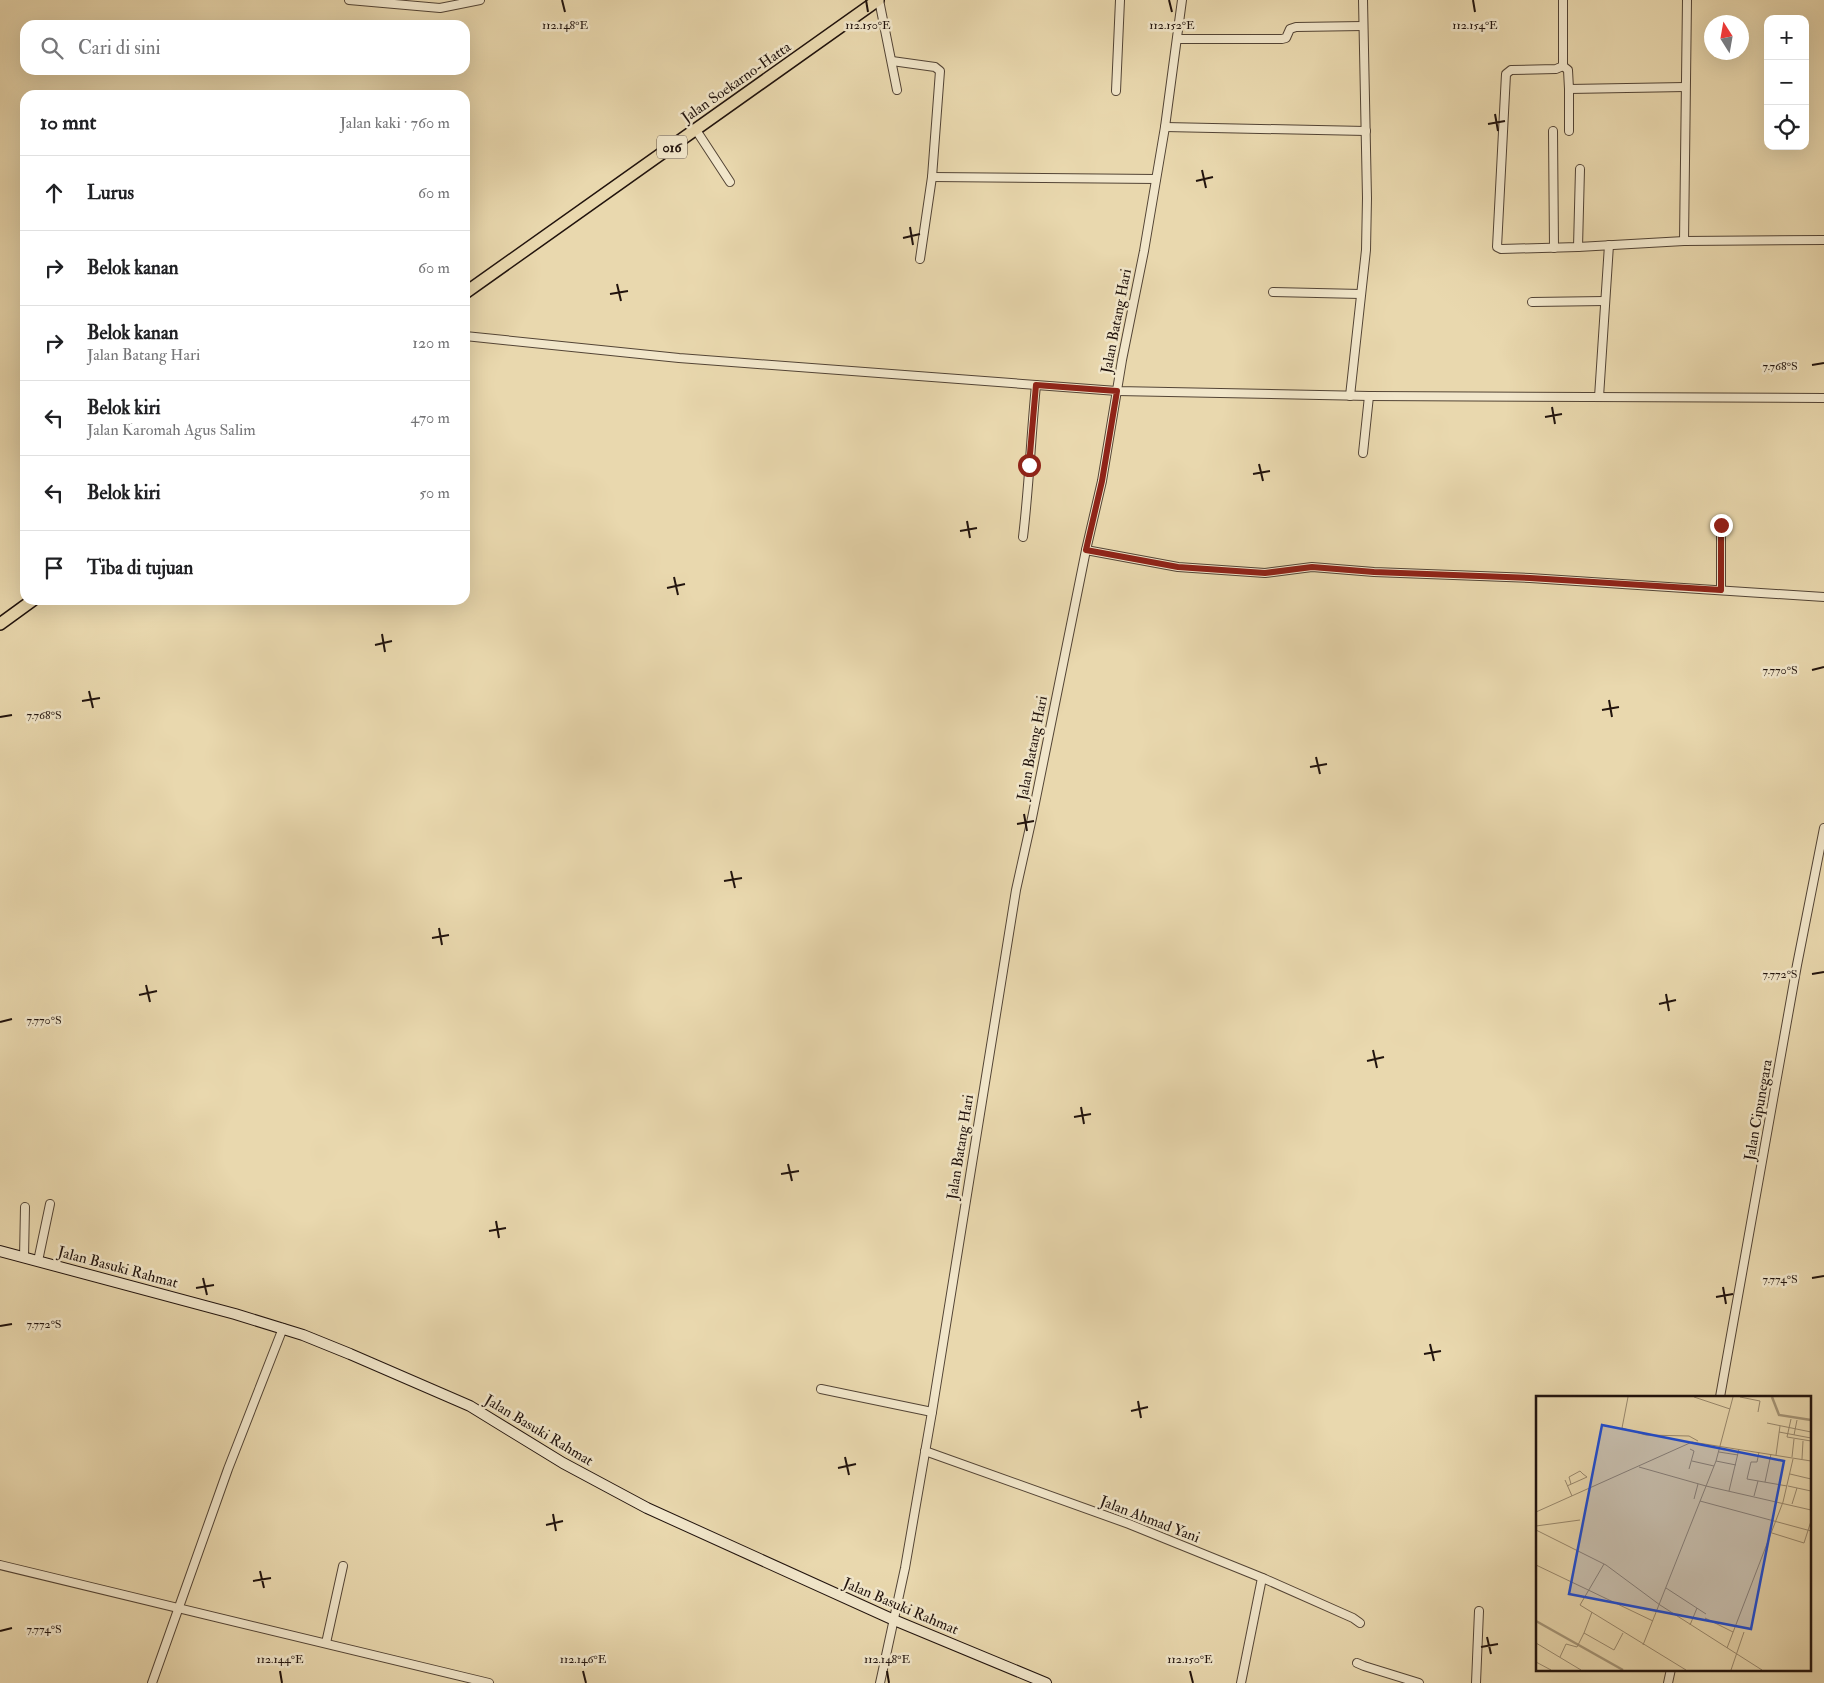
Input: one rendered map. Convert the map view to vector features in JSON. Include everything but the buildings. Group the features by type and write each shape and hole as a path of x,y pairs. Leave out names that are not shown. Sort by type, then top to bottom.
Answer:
{"main road":[{"name":"Jalan Soekarno-Hatta","path":"470,289 879,0"},
{"path":"0,624 26,605"},
{"name":"Jalan Basuki Rahmat","path":"0,1251 283,1328 350,1354 455,1399 490,1417 563,1463 647,1508 894,1620 1046,1683"}],"street":[{"path":"349,0 440,8 480,0"},
{"path":"879,0 897,90"},
{"path":"1116,91 1120,0"},
{"name":"Jalan Batang Hari","path":"880,1683 905,1568 932,1412 1014,899 1102,481 1165,127 1182,0"},
{"path":"1350,396 1366,250 1364,0"},
{"path":"1563,0 1563,66"},
{"path":"1684,241 1686,0"},
{"path":"1177,38 1282,38 1287,37 1290,28 1296,27 1363,26"},
{"path":"892,60 935,67 940,70 932,177 920,258"},
{"path":"1563,66 1568,70 1569,131"},
{"path":"1563,66 1556,69 1511,70 1507,73 1497,247 1501,249 1554,248 1684,241 1824,240"},
{"path":"1569,89 1685,86"},
{"path":"1165,127 1366,131"},
{"path":"696,130 730,182"},
{"path":"1553,131 1554,248"},
{"path":"1578,247 1580,169"},
{"path":"932,177 1156,179"},
{"path":"1599,397 1609,246"},
{"path":"1274,292 1361,294"},
{"path":"1532,302 1605,301"},
{"path":"470,337 679,358 1117,391 1350,396 1824,398"},
{"path":"1023,538 1036,385"},
{"path":"1363,453 1369,396"},
{"path":"1721,525 1721,590"},
{"path":"1086,550 1178,567 1265,573 1312,567 1374,572 1530,578 1824,597"},
{"name":"Jalan Cipunegara","path":"1720,1396 1797,965 1824,828"},
{"path":"38,1261 50,1204"},
{"path":"24,1257 25,1207"},
{"path":"152,1683 228,1469 283,1328"},
{"path":"821,1389 932,1412"},
{"name":"Jalan Ahmad Yani","path":"925,1451 1129,1524 1262,1578 1353,1618 1360,1623"},
{"path":"326,1643 343,1566"},
{"path":"1,1568 178,1608 489,1683"},
{"path":"1240,1683 1262,1578"},
{"path":"1476,1683 1479,1611"},
{"path":"1357,1662 1364,1666 1419,1683"},
{"path":"1668,1683 1671,1670"}],"route":[{"path":"1029,465 1036,385 1117,391 1102,481 1086,550 1178,567 1265,573 1312,567 1374,572 1530,578 1721,590 1721,525"}]}
